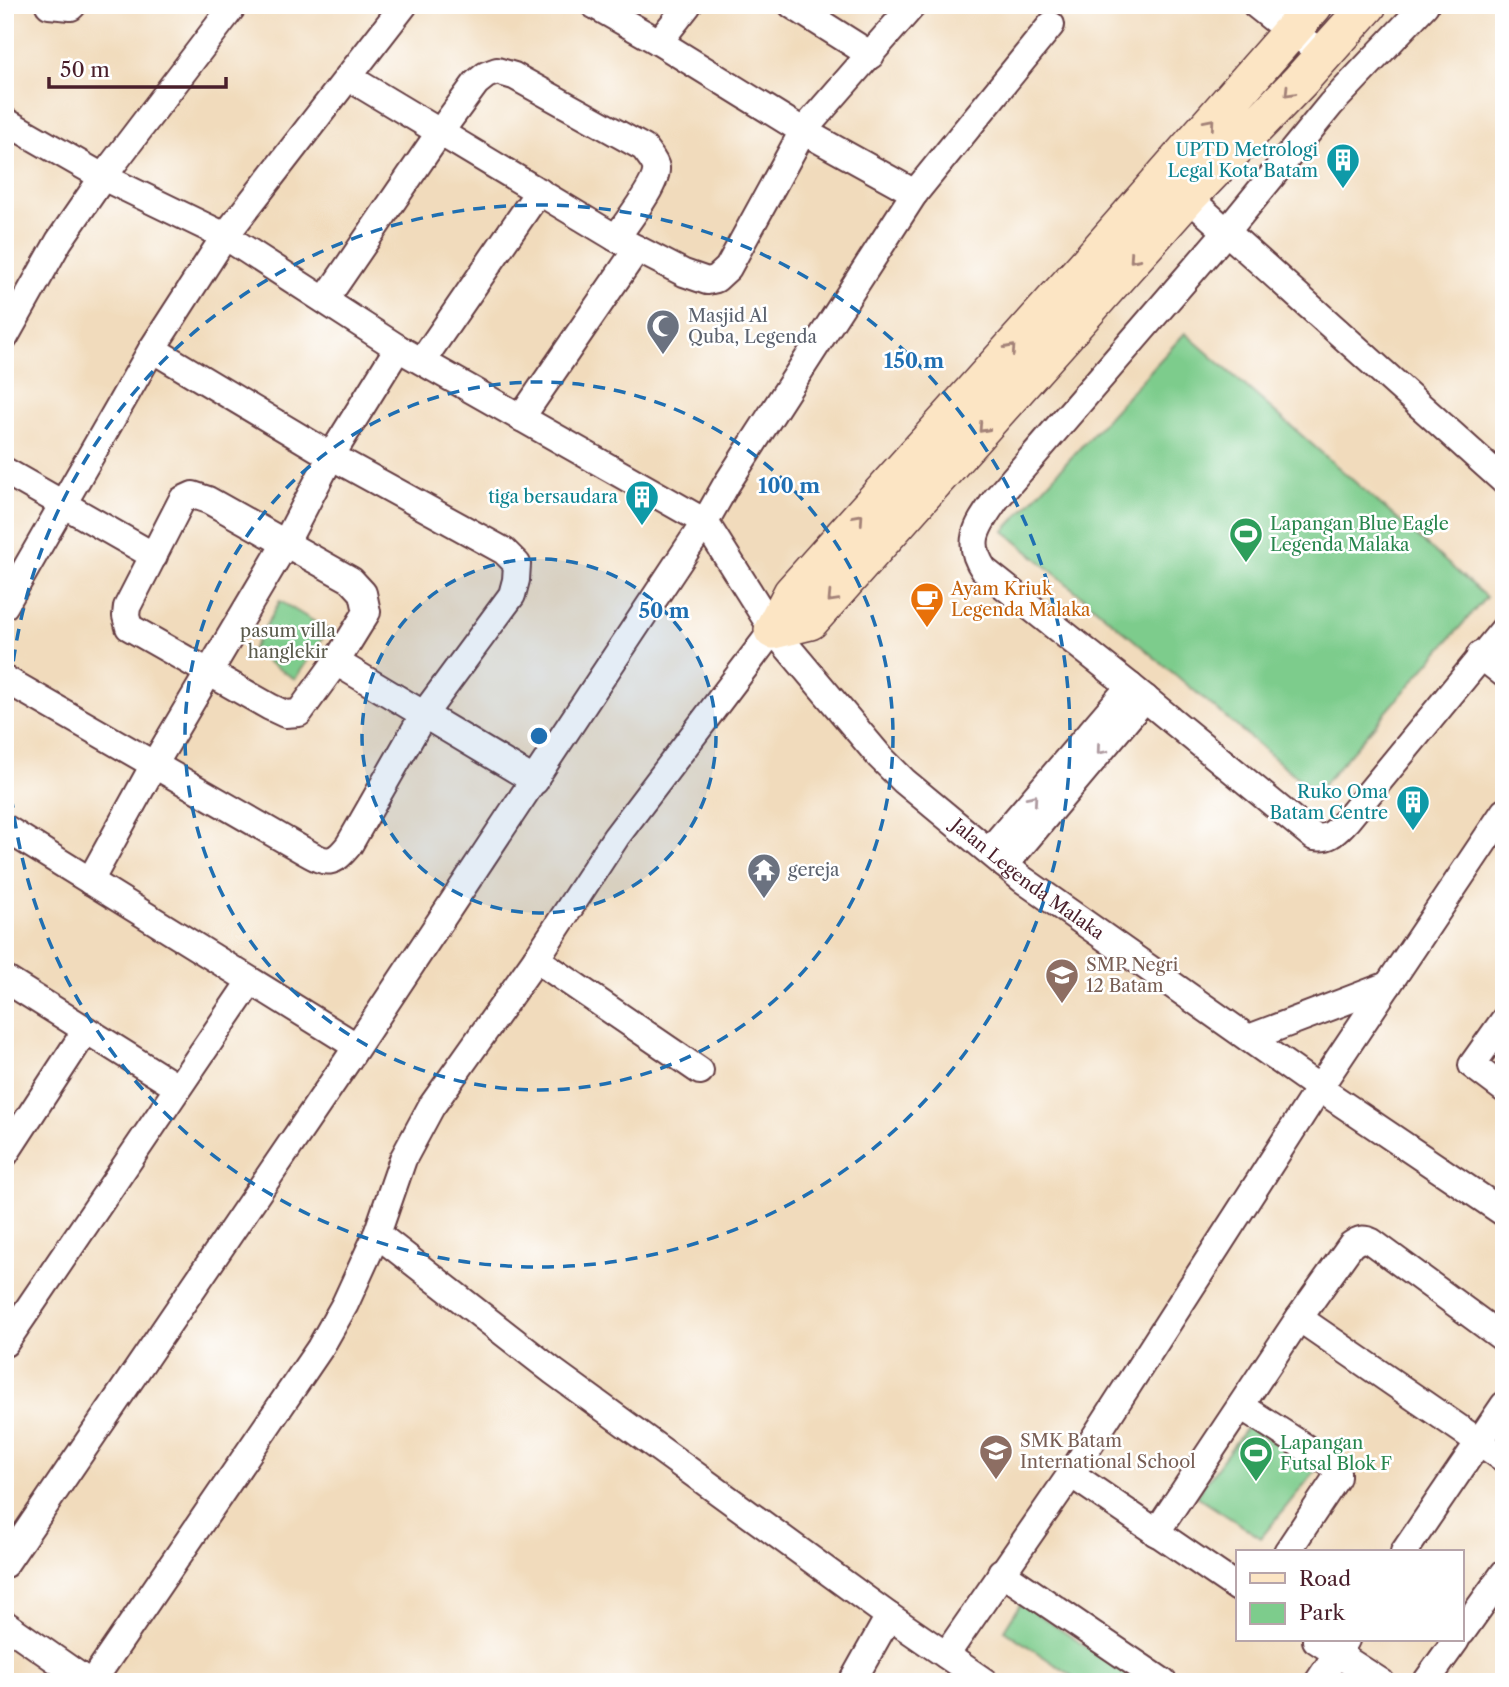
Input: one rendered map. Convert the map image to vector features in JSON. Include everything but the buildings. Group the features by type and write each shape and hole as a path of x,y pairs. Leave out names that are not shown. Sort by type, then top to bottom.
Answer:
{"street":[{"path":"49,5 73,5"},
{"path":"5,337 59,241 103,177 234,5"},
{"path":"5,605 152,348 225,236 404,5"},
{"path":"594,5 803,131 915,193"},
{"path":"659,42 688,5"},
{"path":"792,5 871,55"},
{"path":"348,77 627,243 684,273 707,281 716,279 728,268 803,131 914,5"},
{"path":"1255,5 1302,18 1325,53"},
{"path":"773,630 810,621 1188,197 1368,5"},
{"path":"1424,5 1331,104 1227,231 996,499 976,527 976,559 984,570 1138,692 1305,832 1323,839 1333,835 1347,820 1504,629"},
{"path":"5,1624 90,1682 320,1349 345,1304 377,1234 403,1159 423,1119 536,959 616,837 773,630 792,593 1079,273 1302,18"},
{"path":"5,1564 535,781 705,522 726,485 915,193 1051,25"},
{"path":"325,300 440,132 486,75 498,71 514,76 644,148 656,169 627,243 521,418"},
{"path":"5,121 103,177 225,236 398,348 705,522"},
{"path":"422,361 540,191"},
{"path":"1188,197 1504,481"},
{"path":"5,679 306,852 329,862 341,856 349,845 424,714 512,595 517,564 504,551 331,456 152,348"},
{"path":"90,881 155,763 285,544 331,456 398,348"},
{"path":"5,471 154,556"},
{"path":"193,495 208,500 351,580 363,593 367,612 304,707 293,715 270,707 129,627 127,607 154,556 183,500 193,495"},
{"name":"Jalan Legenda Malaka","path":"705,522 773,630 880,757 904,781 1022,879 1504,1213"},
{"path":"1480,655 1504,674"},
{"path":"336,662 535,781"},
{"path":"997,858 1138,692"},
{"path":"946,1655 1071,1474 1320,1088 1504,811"},
{"path":"5,828 356,1046"},
{"path":"536,959 700,1071"},
{"path":"5,979 177,1087"},
{"path":"5,1343 250,982"},
{"path":"1249,1038 1388,985"},
{"path":"1504,1020 1472,1065 1504,1089"},
{"path":"5,1154 86,1030"},
{"path":"377,1234 554,1372 780,1534 889,1616 985,1682"},
{"path":"1156,1532 1299,1318 1357,1240 1364,1239 1504,1339"},
{"path":"1299,1318 1504,1459"},
{"path":"1406,1550 1504,1405"},
{"path":"1241,1406 1331,1464 1337,1471 1337,1477 1288,1550"},
{"path":"1071,1474 1236,1587"},
{"path":"1001,1572 1163,1682"},
{"path":"1464,1629 1504,1573"},
{"path":"852,1682 889,1616"},
{"path":"1426,1682 1455,1642"},
{"path":"1318,1682 1333,1644 1381,1682"}],"green space":[{"name":"Lapangan Blue Eagle Legenda Malaka","path":"1185,333 1486,597 1316,793 1004,531"},
{"name":"pasum villa hanglekir","path":"280,601 328,630 295,679 251,652"},
{"name":"Lapangan Futsal Blok F","path":"1248,1425 1316,1470 1261,1538 1196,1496"},
{"path":"1021,1603 1139,1682 1081,1682 1004,1630"}],"place":[{"name":"UPTD Metrologi Legal Kota Batam","path":"1343,190"},
{"name":"Masjid Al Quba, Legenda","path":"663,356"},
{"name":"tiga bersaudara","path":"642,527"},
{"name":"Lapangan Blue Eagle Legenda Malaka","path":"1246,564"},
{"name":"Ayam Kriuk Legenda Malaka","path":"927,629"},
{"name":"Ruko Oma Batam Centre","path":"1413,832"},
{"name":"gereja","path":"764,900"},
{"name":"SMP Negri 12 Batam","path":"1062,1005"},
{"name":"SMK Batam International School","path":"996,1481"},
{"name":"Lapangan Futsal Blok F","path":"1256,1483"}]}
